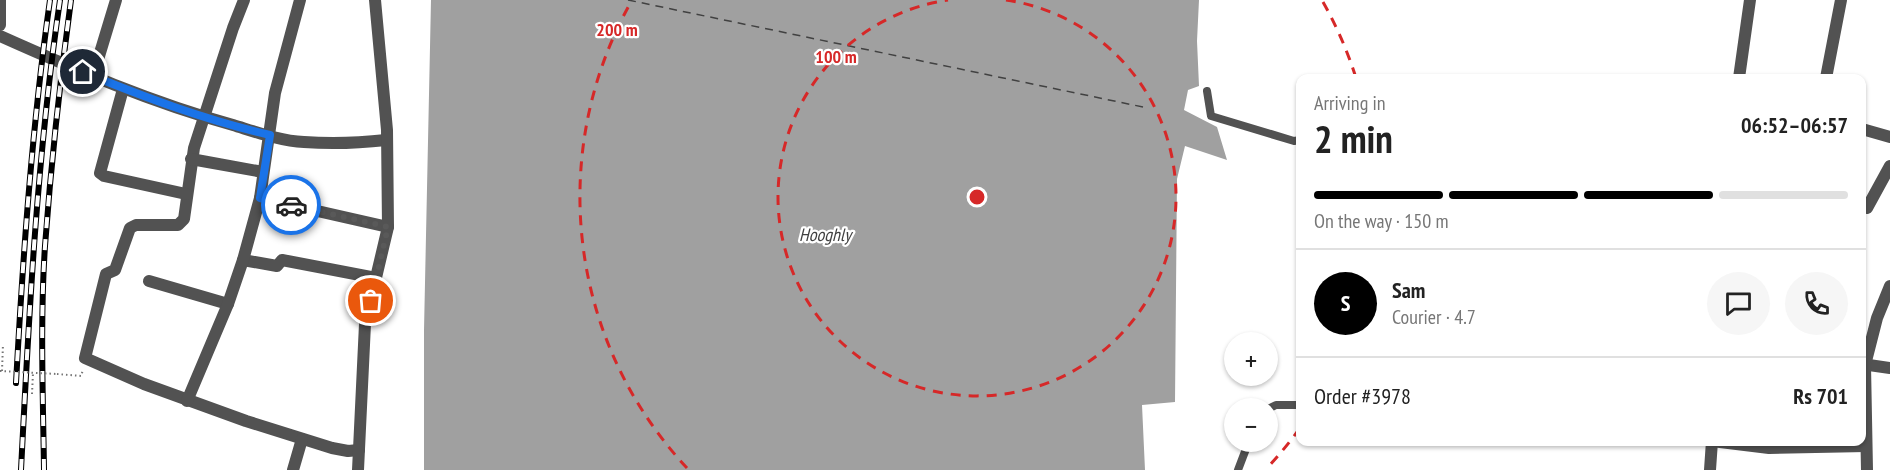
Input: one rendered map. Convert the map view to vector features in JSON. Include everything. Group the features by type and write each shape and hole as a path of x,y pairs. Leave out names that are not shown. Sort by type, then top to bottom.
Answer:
{"street":[{"path":"0,0 0,25"},
{"path":"93,76 116,0"},
{"path":"244,0 203,117 191,159 184,219 178,225 136,225 130,228 115,270 106,274 85,354 86,360 187,401 302,439 332,448 348,451 359,450"},
{"path":"187,401 228,304 243,260 260,198 275,93 300,0"},
{"path":"358,470 365,324 388,227 387,129 375,0"},
{"path":"1740,74 1750,0"},
{"path":"1828,74 1841,0"},
{"path":"0,36 123,89 203,117 303,142 386,140"},
{"path":"123,89 100,173 104,176 186,194"},
{"path":"1866,130 1890,136"},
{"path":"191,159 263,172"},
{"path":"1867,208 1890,166"},
{"path":"260,198 388,227"},
{"path":"243,260 276,266 282,260 376,278"},
{"path":"149,281 228,304"},
{"path":"1866,354 1890,286"},
{"path":"1866,364 1890,368"},
{"path":"293,470 302,439"},
{"path":"1712,446 1713,469"},
{"path":"1753,446 1769,448 1866,446 1867,470"}],"lane":[{"path":"1207,91 1211,116 1296,141"},
{"path":"1278,405 1296,405"},
{"path":"1238,470 1245,452"}],"path":[{"path":"3,344 1,371 81,376 86,360"},
{"path":"32,394 33,373"}],"water":[{"name":"Hooghly","path":"431,0 1199,0 1197,41 1199,86 1188,90 1184,110 1217,127 1227,160 1185,146 1177,179 1175,402 1142,405 1145,470 424,470 424,330"}],"ferry route":[{"path":"628,0 1143,107"}],"railway":[{"path":"16,383 29,191 50,0"},
{"path":"21,470 40,176 60,0"},
{"path":"44,470 43,274 56,123 71,0"}],"way so far":[{"path":"291,205 388,227 371,301"}],"route":[{"path":"83,72 196,115 270,135 260,198 291,205"}]}
